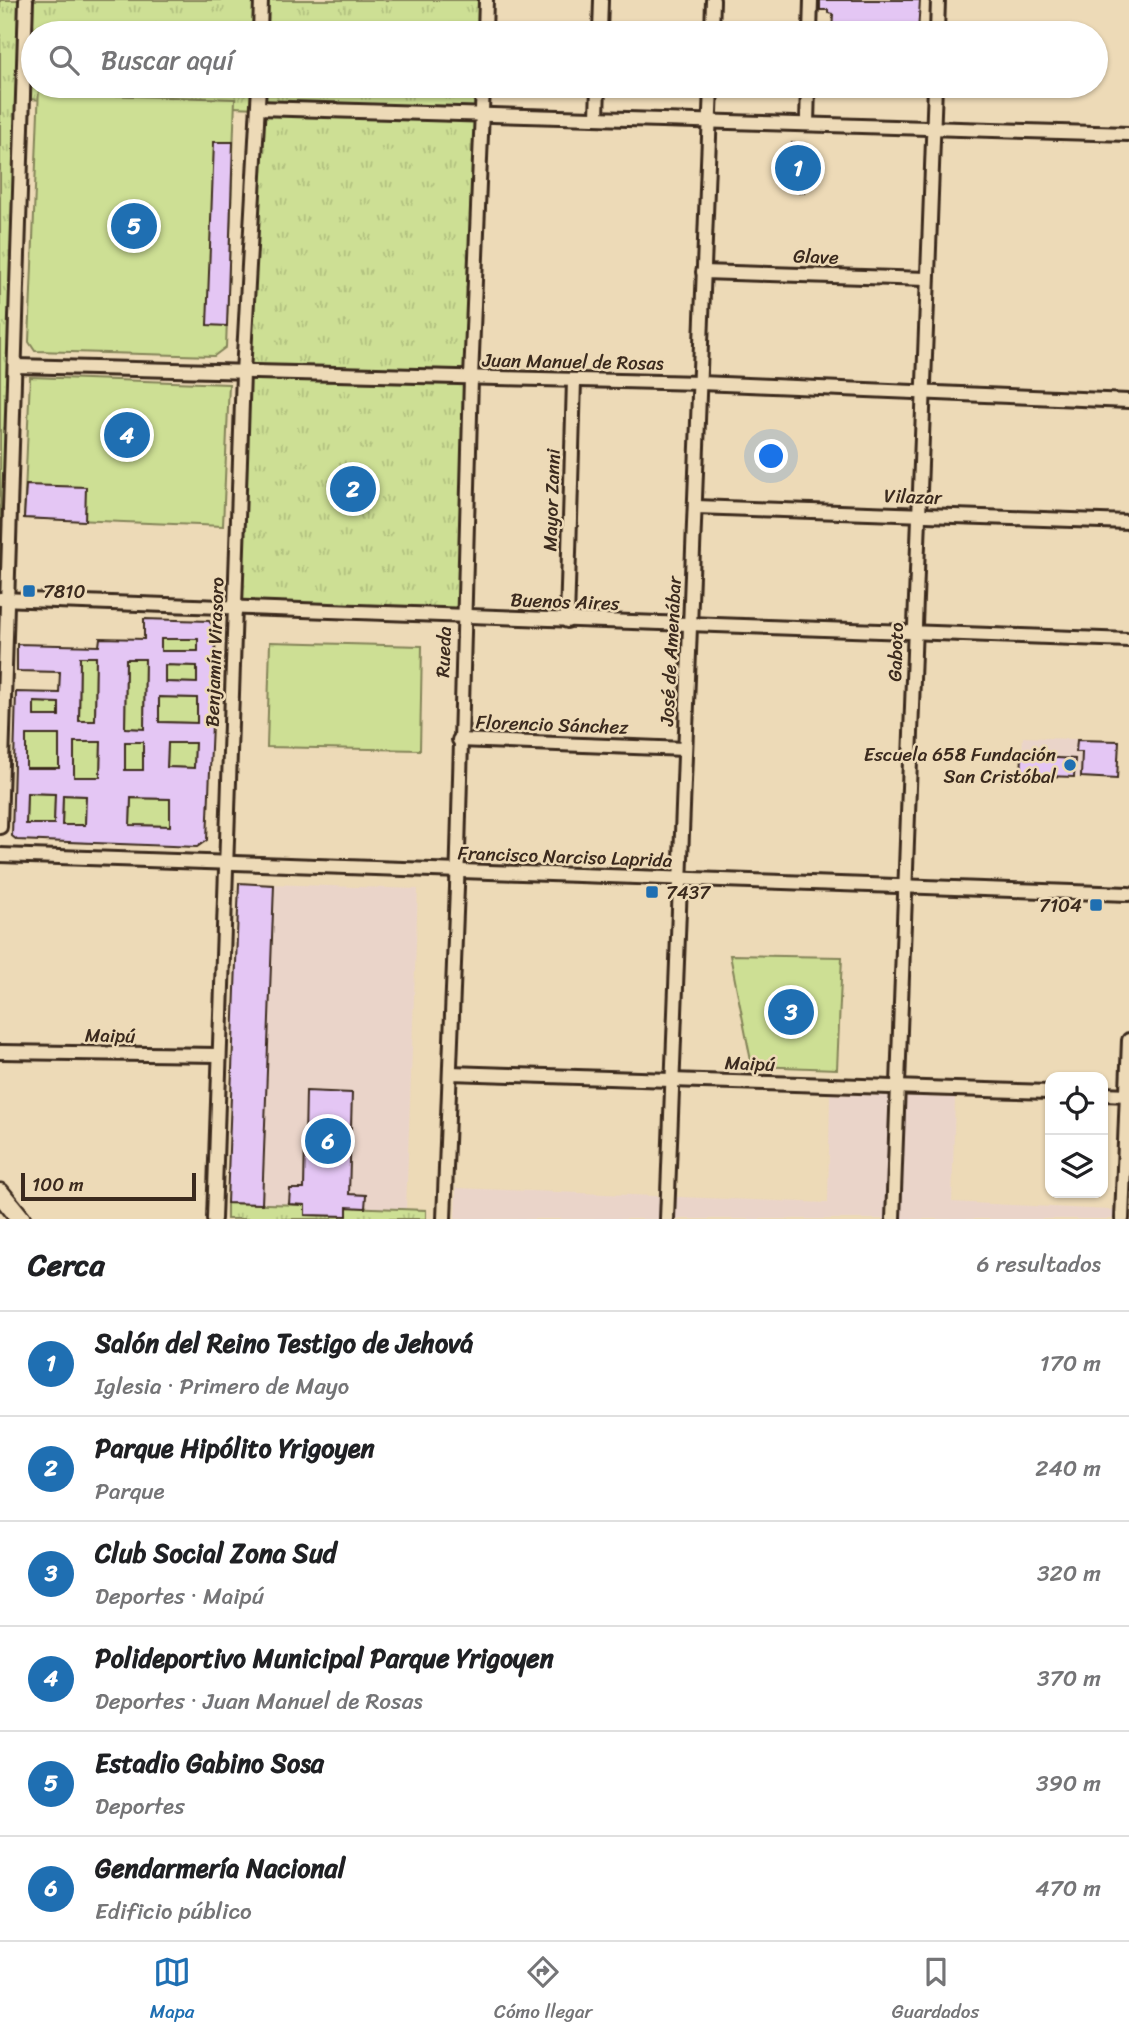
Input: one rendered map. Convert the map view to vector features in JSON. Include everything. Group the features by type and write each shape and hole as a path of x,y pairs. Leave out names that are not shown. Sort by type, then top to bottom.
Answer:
{"main road":[{"path":"0,1193 21,1219"}],"street":[{"path":"25,21 26,0"},
{"path":"260,21 261,0"},
{"path":"485,21 486,0"},
{"path":"600,21 601,0"},
{"path":"712,21 713,0"},
{"path":"810,21 811,0"},
{"path":"937,21 938,0"},
{"path":"0,827 4,599 15,366 23,98"},
{"name":"Benjamín Virasoro","path":"214,1219 243,373 258,98"},
{"name":"Rueda","path":"444,1219 471,378 484,98"},
{"path":"597,117 598,98"},
{"name":"José de Amenábar","path":"667,1219 711,98"},
{"path":"807,123 808,98"},
{"name":"Gaboto","path":"893,1219 934,98"},
{"path":"258,108 1129,134"},
{"name":"Glave","path":"703,272 927,279"},
{"name":"Juan Manuel de Rosas","path":"15,366 700,383 1129,401"},
{"name":"Mayor Zanni","path":"567,621 575,381"},
{"name":"Vilazar","path":"696,507 1129,522"},
{"name":"Buenos Aires","path":"4,599 1129,640"},
{"name":"Florencio Sánchez","path":"459,740 685,749"},
{"name":"Francisco Narciso Laprida","path":"0,855 1129,894"},
{"path":"1122,1219 1129,1040"},
{"name":"Maipú","path":"0,1052 219,1055"},
{"name":"Maipú","path":"450,1073 1045,1092"},
{"path":"1108,1094 1128,1095"}],"shaded area":[{"name":"Escuela 658 Fundación San Cristóbal","path":"1023,737 1119,741 1117,779 1021,775"},
{"path":"239,883 418,889 406,1209 348,1207 347,1216 305,1215 305,1205 227,1203"},
{"path":"830,1094 955,1098 952,1202 1129,1211 1129,1219 455,1219 456,1188 828,1203"}],"green space":[{"path":"0,0 486,0 485,21 21,21 21,98 483,98 464,617 235,609 258,108 23,99 0,827"},
{"path":"39,98 235,99 226,347 214,356 35,351 29,342"},
{"path":"30,377 229,384 223,526 24,518"},
{"path":"161,639 198,639 198,651 161,651"},
{"path":"270,642 422,646 420,750 267,747"},
{"path":"80,657 96,657 95,721 79,721"},
{"path":"126,659 145,659 144,729 125,728"},
{"path":"165,665 197,666 197,683 165,682"},
{"path":"159,697 197,698 197,723 159,722"},
{"path":"34,702 59,703 59,716 34,716"},
{"path":"26,735 59,735 59,768 26,768"},
{"path":"74,742 101,742 100,777 74,777"},
{"path":"125,742 143,742 143,770 125,770"},
{"path":"168,743 195,743 194,768 167,767"},
{"path":"27,793 55,794 54,824 26,824"},
{"path":"63,795 86,796 85,825 62,825"},
{"path":"131,798 170,799 170,826 130,825"},
{"path":"730,955 842,957 837,1069 752,1066"},
{"path":"227,1203 305,1205 305,1215 346,1216 347,1207 426,1210 426,1219 227,1219"}],"building":[{"path":"820,0 920,0 919,21 833,21 833,14 828,13 828,10 820,10"},
{"path":"214,142 233,142 227,326 207,325"},
{"path":"792,143 806,144 804,192 791,192"},
{"path":"26,485 86,487 85,521 24,518"},
{"path":"144,619 209,621 216,631 207,840 197,847 17,840 12,836 16,692 59,693 60,672 17,671 17,644 99,646 100,638 144,639","holes":["161,639 198,639 198,651 161,651","80,657 96,657 95,721 79,721","126,659 145,659 144,729 125,728","165,665 197,666 197,683 165,682","159,697 197,698 197,723 159,722","34,702 59,703 59,716 34,716","26,735 59,735 59,768 26,768","74,742 101,742 100,777 74,777","125,742 143,742 143,770 125,770","168,743 195,743 194,768 167,767","27,793 55,794 54,824 26,824","63,795 86,796 85,825 62,825","131,798 170,799 170,826 130,825"]},
{"path":"1077,740 1119,741 1117,779 1081,777 1082,752 1076,752"},
{"path":"1022,756 1075,759 1074,777 1021,775"},
{"path":"239,883 274,885 262,1204 227,1203"},
{"path":"306,1091 352,1093 349,1194 366,1195 365,1208 347,1207 347,1216 305,1215 305,1205 289,1204 290,1189 304,1189"}],"place":[{"name":"Salón del Reino Testigo de Jehová","path":"798,168"},
{"name":"Estadio Gabino Sosa","path":"134,226"},
{"name":"Polideportivo Municipal Parque Yrigoyen","path":"127,435"},
{"name":"Parque Hipólito Yrigoyen","path":"353,489"},
{"name":"7810","path":"29,591"},
{"name":"Escuela 658 Fundación San Cristóbal","path":"1070,765"},
{"name":"7437","path":"652,892"},
{"name":"7104","path":"1096,905"},
{"name":"Club Social Zona Sud","path":"791,1012"},
{"name":"Gendarmería Nacional","path":"328,1141"}]}
